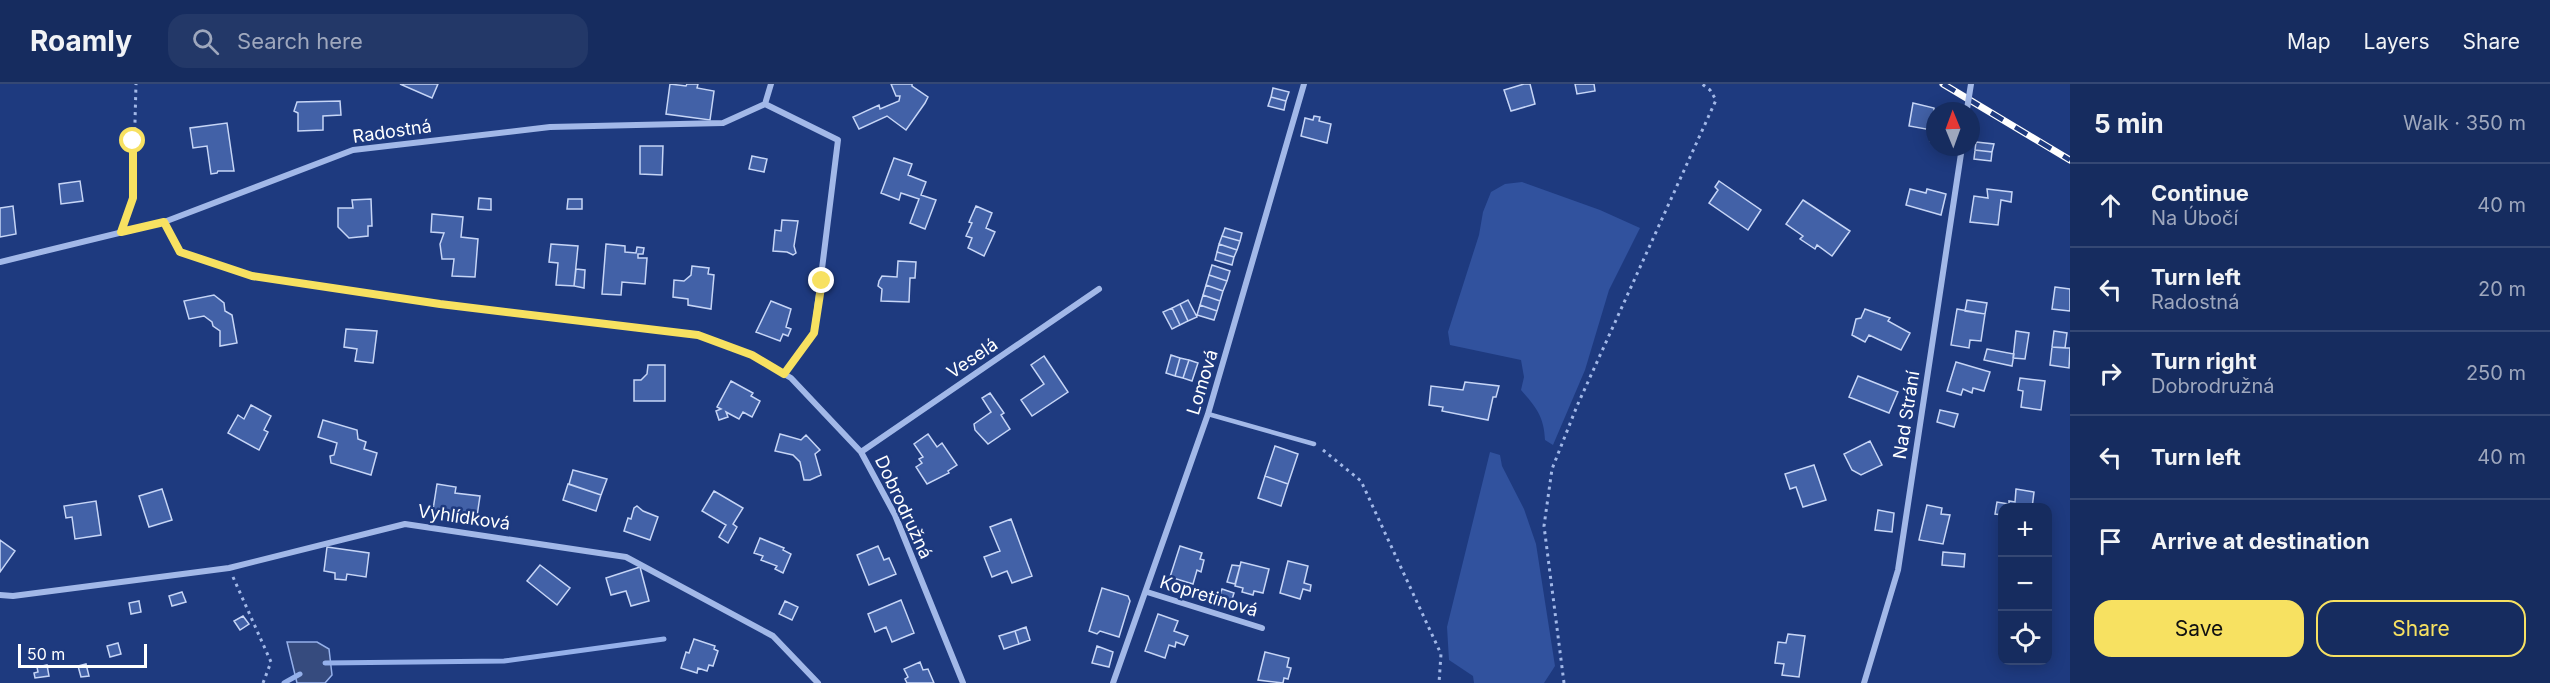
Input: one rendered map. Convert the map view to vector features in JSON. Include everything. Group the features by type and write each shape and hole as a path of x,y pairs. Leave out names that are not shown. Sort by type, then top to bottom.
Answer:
{"street":[{"path":"771,84 765,104 838,140 814,333 784,374"},
{"name":"Lomová","path":"1113,683 1208,414 1304,84"},
{"path":"1968,102 1971,84"},
{"name":"Radostná","path":"0,262 164,222 353,150 550,127 723,123 765,104"},
{"name":"Nad Strání","path":"1864,683 1898,570 1961,156"},
{"name":"Dobrodružná","path":"164,222 180,252 252,276 440,304 698,335 752,355 791,378 861,452 896,515 963,683"},
{"name":"Veselá","path":"861,452 1099,289"},
{"name":"Vyhlídková","path":"0,595 13,596 229,568 405,524 626,556 774,636 818,683"},
{"name":"Kopretinová","path":"1147,592 1262,628"}],"lane":[{"path":"1208,414 1314,444"}],"path":[{"path":"121,232 133,198 136,84"},
{"path":"1564,683 1544,526 1552,469 1577,406 1716,100 1710,90 1702,84"},
{"path":"1314,444 1361,481 1441,654 1439,683"},
{"path":"229,568 271,662 263,683"}],"shaded area":[{"path":"1522,182 1600,210 1640,228 1609,290 1585,370 1553,445 1545,440 1543,424 1538,412 1521,390 1524,377 1521,360 1450,345 1448,332 1491,192 1505,184"},
{"path":"1490,452 1500,455 1502,466 1524,509 1536,544 1555,666 1544,683 1474,683 1473,676 1449,660 1447,627"},
{"path":"287,642 317,642 329,649 332,675 325,683 297,683"}],"building":[{"path":"400,84 438,84 432,98"},
{"path":"670,84 686,86 687,84 698,84 697,88 714,91 710,120 666,114"},
{"path":"891,84 912,84 928,97 906,130 887,116 859,129 853,117 879,105 880,109 899,101 900,96 896,96"},
{"path":"1530,84 1535,104 1511,111 1504,90"},
{"path":"1575,84 1594,84 1595,91 1577,94"},
{"path":"1273,88 1289,92 1286,101 1271,97"},
{"path":"1271,97 1286,101 1284,110 1268,106"},
{"path":"340,101 341,115 323,116 323,130 298,131 298,113 294,111 297,102"},
{"path":"1913,103 1926,106 1926,129 1909,126"},
{"path":"1314,116 1320,117 1319,121 1331,124 1327,143 1301,136 1305,118 1313,120"},
{"path":"227,123 234,171 218,171 211,174 207,146 193,148 190,128"},
{"path":"1980,142 1994,144 1992,152 1980,151"},
{"path":"640,146 663,146 662,175 640,174"},
{"path":"1980,151 1992,152 1991,161 1974,159 1974,156 1980,156"},
{"path":"752,156 767,159 764,172 749,169"},
{"path":"894,158 912,164 908,175 926,182 921,195 936,200 925,229 910,223 919,199 901,193 899,200 881,193"},
{"path":"80,181 83,201 61,204 59,184"},
{"path":"1719,181 1761,210 1748,230 1709,203 1718,190 1715,187"},
{"path":"1910,189 1926,193 1927,189 1946,194 1941,215 1906,205"},
{"path":"1987,189 2012,192 2011,202 2001,200 1998,225 1970,222 1974,196 1988,198"},
{"path":"479,198 491,199 491,210 478,209"},
{"path":"371,199 372,226 368,226 368,236 349,238 338,227 338,208 353,208 352,200"},
{"path":"568,199 582,199 582,209 567,209"},
{"path":"1803,200 1850,231 1832,256 1817,245 1815,249 1800,239 1803,236 1786,224"},
{"path":"13,206 16,234 0,237 0,208"},
{"path":"976,206 992,213 986,228 995,232 984,256 968,248 972,238 966,236"},
{"path":"432,214 463,217 461,237 478,239 475,277 452,276 454,259 442,259 440,244 444,233 431,232"},
{"path":"782,220 798,221 794,246 796,253 793,255 773,251 775,230 781,231"},
{"path":"1225,228 1242,233 1240,241 1222,236"},
{"path":"1222,236 1240,241 1237,250 1219,244"},
{"path":"551,244 578,246 574,286 556,285 558,263 549,262"},
{"path":"606,244 625,246 625,252 636,253 637,247 644,248 643,254 638,254 638,258 647,258 645,284 622,282 621,295 602,294"},
{"path":"1219,244 1237,250 1234,257 1217,252"},
{"path":"1217,252 1234,257 1232,265 1215,260"},
{"path":"898,261 916,262 915,278 910,278 909,302 881,301 882,289 878,286 879,281 882,276 897,277"},
{"path":"1212,265 1230,271 1227,281 1209,275"},
{"path":"692,266 709,268 708,274 714,275 711,309 688,305 688,299 673,297 674,280 684,281 691,275"},
{"path":"576,269 585,270 584,288 574,286"},
{"path":"1209,275 1227,281 1223,291 1206,285"},
{"path":"1206,285 1223,291 1220,301 1203,295"},
{"path":"2055,287 2070,289 2070,311 2052,309"},
{"path":"214,295 224,303 225,311 232,315 237,343 220,346 220,331 213,326 212,322 204,316 189,319 184,301"},
{"path":"1203,295 1220,301 1217,311 1200,305"},
{"path":"1188,300 1197,317 1188,321 1180,304"},
{"path":"1967,300 1987,303 1985,314 1965,311"},
{"path":"771,301 791,309 786,327 791,329 788,336 783,334 780,341 756,332"},
{"path":"1180,304 1188,321 1180,325 1172,308"},
{"path":"1200,305 1217,311 1214,320 1197,315"},
{"path":"1172,308 1180,325 1172,329 1163,312"},
{"path":"1865,309 1890,318 1888,321 1910,333 1901,350 1869,335 1865,342 1852,335 1856,319 1861,318"},
{"path":"1957,309 1985,314 1981,341 1970,340 1969,348 1951,345"},
{"path":"346,329 377,331 373,363 355,361 357,349 344,347"},
{"path":"2016,331 2029,333 2025,359 2013,358"},
{"path":"2054,331 2067,333 2065,348 2052,347"},
{"path":"2052,347 2070,348 2069,368 2050,365"},
{"path":"1987,349 2014,354 2012,366 1984,360"},
{"path":"1171,355 1180,358 1175,376 1166,373"},
{"path":"1044,356 1068,392 1032,416 1021,400 1044,384 1031,365"},
{"path":"1180,358 1189,360 1183,378 1175,376"},
{"path":"1189,360 1198,363 1192,381 1183,378"},
{"path":"1956,362 1990,372 1984,391 1973,388 1972,393 1963,389 1961,395 1947,391"},
{"path":"648,365 665,365 665,401 634,401 634,380 641,380 647,374"},
{"path":"1858,376 1898,392 1889,413 1849,397"},
{"path":"2020,378 2045,381 2041,410 2021,407 2023,391 2018,390"},
{"path":"731,381 753,393 751,396 760,401 752,417 743,412 739,419 726,412 728,417 719,420 716,411 721,409 717,407"},
{"path":"1465,382 1499,386 1496,397 1493,397 1488,420 1442,411 1443,407 1429,405 1431,386 1463,390"},
{"path":"990,393 1004,413 1001,415 1010,429 988,444 975,430 974,424 991,412 982,398"},
{"path":"251,405 271,416 264,430 268,432 259,450 228,433 238,415 244,419"},
{"path":"1940,410 1958,414 1954,427 1937,422"},
{"path":"323,420 357,430 358,439 366,442 364,449 377,453 371,475 331,463 330,456 334,455 337,443 318,437"},
{"path":"780,434 801,440 806,435 820,450 815,454 821,475 804,480 800,462 793,455 775,451"},
{"path":"928,434 937,447 942,443 957,465 948,471 949,473 927,484 916,467 922,463 919,459 923,457 914,444"},
{"path":"1870,441 1882,465 1861,475 1852,470 1844,454"},
{"path":"1275,446 1298,454 1288,484 1265,476"},
{"path":"1814,465 1826,500 1803,507 1796,487 1790,489 1785,474"},
{"path":"573,470 607,479 601,495 569,484"},
{"path":"1265,476 1288,484 1281,506 1258,498"},
{"path":"437,484 456,487 455,493 480,496 476,523 432,516"},
{"path":"568,484 601,495 596,511 563,500"},
{"path":"162,489 172,520 149,527 139,496"},
{"path":"2016,489 2034,492 2033,503 2009,503 2009,501 2015,502"},
{"path":"714,491 743,508 733,524 737,527 728,543 719,537 726,525 702,511"},
{"path":"96,501 101,535 75,539 72,517 66,518 64,506"},
{"path":"1997,502 2003,503 1998,503 1998,514 1995,514"},
{"path":"1927,505 1942,508 1941,514 1950,515 1943,544 1919,540"},
{"path":"637,506 658,517 650,540 624,531 628,518 631,519 634,508"},
{"path":"1878,510 1894,513 1892,532 1875,530"},
{"path":"1011,519 1032,576 1012,583 1007,571 992,577 984,557 1000,551 990,527"},
{"path":"760,538 784,548 783,550 791,554 783,573 775,569 777,566 761,560 763,556 754,553"},
{"path":"0,540 15,551 0,572"},
{"path":"878,546 884,560 889,558 896,574 869,585 857,555"},
{"path":"1180,546 1202,553 1200,559 1204,560 1201,572 1197,570 1193,584 1170,577"},
{"path":"327,547 369,553 366,577 347,574 346,580 335,579 335,573 324,571"},
{"path":"1943,552 1965,554 1964,567 1942,565"},
{"path":"1288,561 1308,566 1304,583 1311,585 1310,591 1303,589 1300,599 1280,593"},
{"path":"1241,562 1269,569 1263,593 1254,591 1253,595 1242,592 1243,588 1235,586"},
{"path":"540,565 570,588 557,605 527,581"},
{"path":"1232,565 1240,566 1235,584 1227,582"},
{"path":"640,567 649,601 631,606 626,591 611,595 606,578"},
{"path":"1102,588 1128,596 1130,601 1119,637 1100,631 1097,634 1089,631"},
{"path":"1222,589 1234,593 1229,609 1217,605"},
{"path":"182,592 186,602 172,606 169,596"},
{"path":"901,600 914,633 892,642 886,627 875,632 868,614"},
{"path":"139,601 141,612 131,614 129,603"},
{"path":"785,601 798,607 792,620 779,614"},
{"path":"1158,614 1178,621 1174,631 1188,636 1184,645 1176,642 1175,647 1169,645 1165,658 1145,651"},
{"path":"243,616 249,624 240,630 234,621"},
{"path":"1026,627 1030,640 1019,644 1015,631"},
{"path":"1015,631 1019,644 1004,649 999,636"},
{"path":"1788,634 1805,636 1799,677 1782,675 1784,664 1775,663 1778,642 1786,643"},
{"path":"694,639 715,646 714,649 718,651 713,666 709,665 707,671 698,668 697,673 681,668 686,652 689,653"},
{"path":"118,643 121,654 110,657 107,646"},
{"path":"1097,646 1113,652 1109,667 1092,663"},
{"path":"1265,652 1289,658 1287,667 1291,668 1288,679 1284,678 1283,683 1258,680"},
{"path":"920,662 923,670 928,669 934,683 907,683 905,679 908,677 904,669"},
{"path":"86,664 89,676 81,677 78,666"},
{"path":"47,665 49,676 35,678 34,673 38,672 37,667"}],"waterway":[{"path":"325,663 504,661 664,639"},
{"path":"284,683 300,674"}],"railway":[{"path":"1943,84 2070,160"}],"route":[{"path":"133,141 133,198 121,232 164,222 180,252 252,276 440,304 639,326 698,335 752,355 784,374 814,333 822,281"}]}
